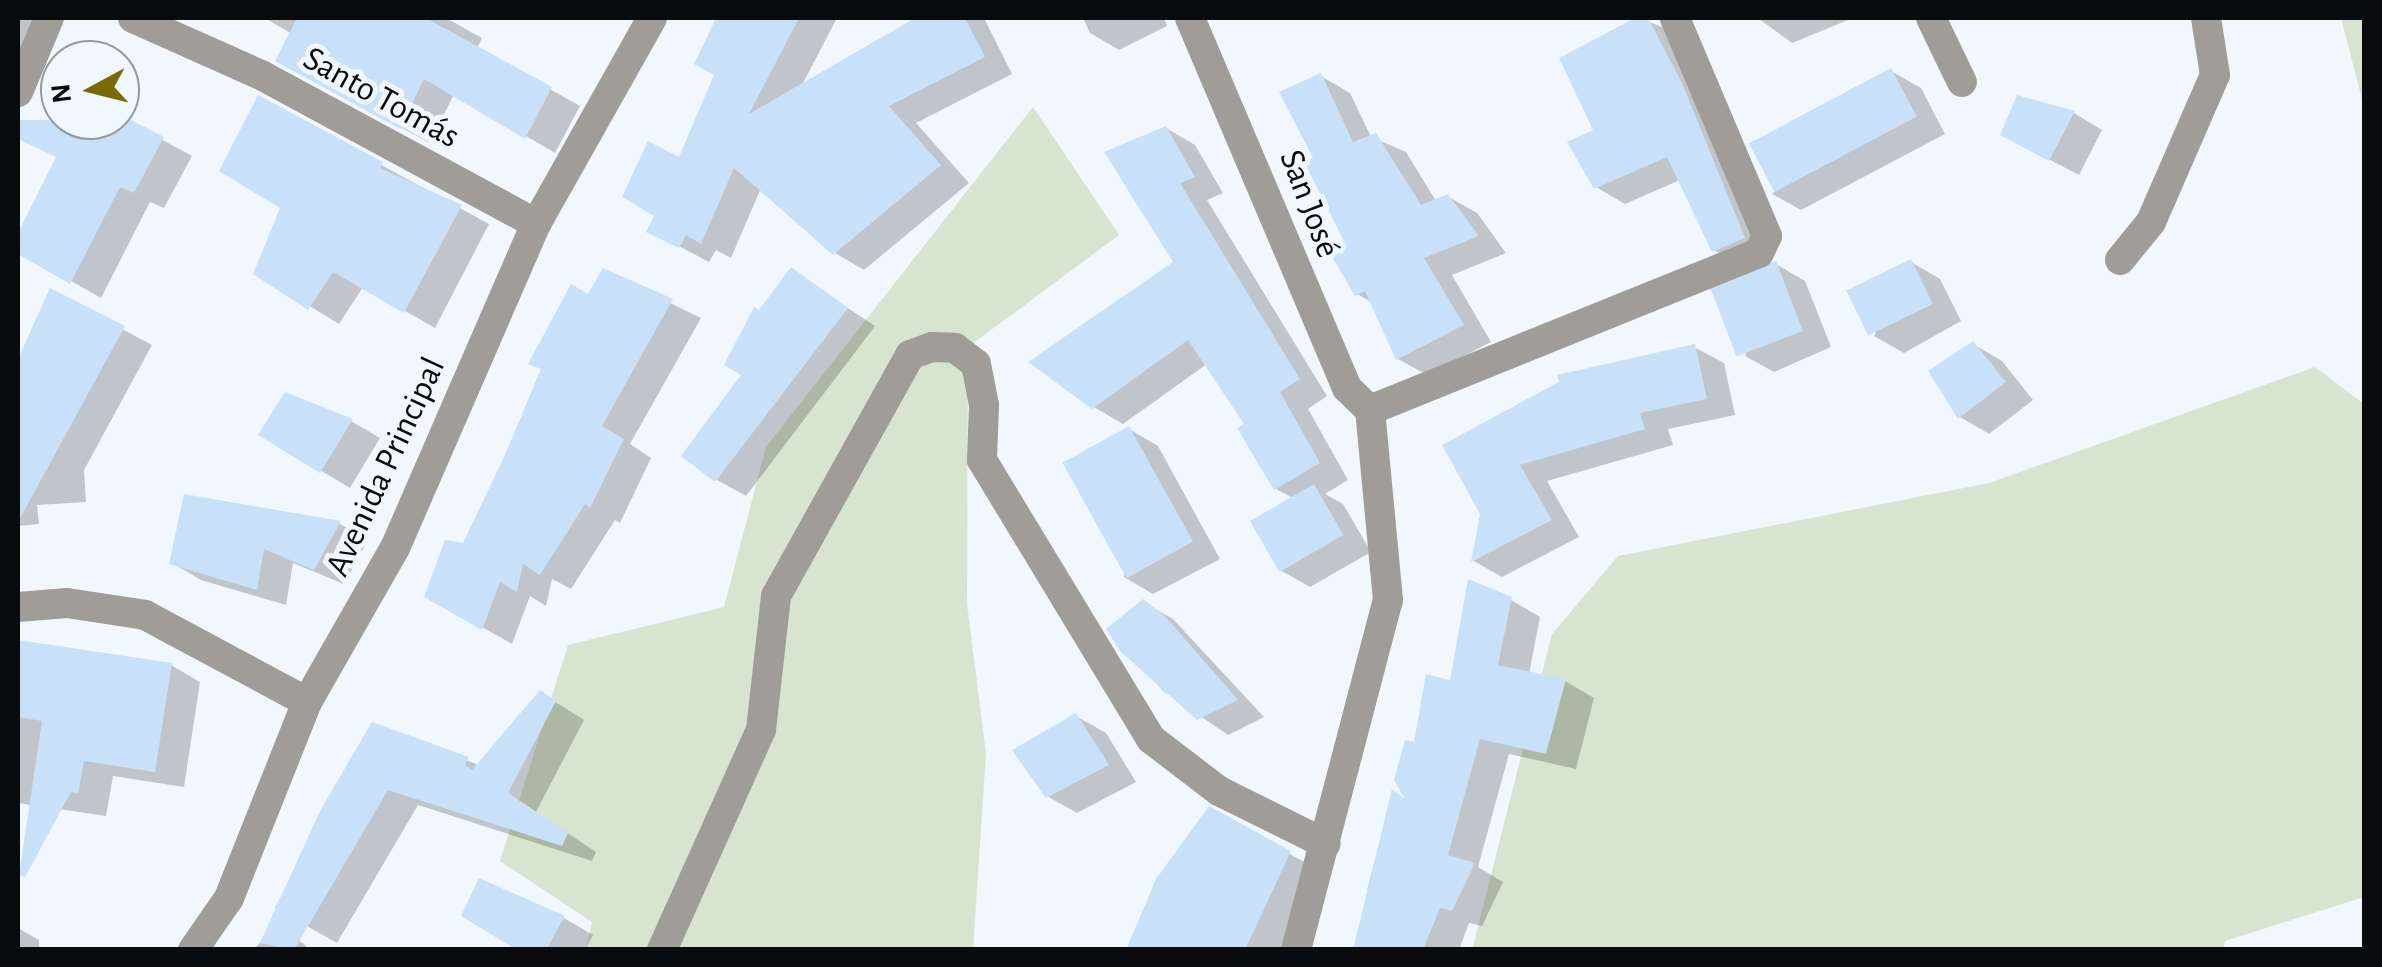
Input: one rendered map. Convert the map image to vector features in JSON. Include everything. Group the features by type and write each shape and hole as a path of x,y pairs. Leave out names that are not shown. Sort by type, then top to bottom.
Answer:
{"street":[{"path":"18,92 50,18"},
{"name":"Santo Tomás","path":"133,18 262,75 536,224"},
{"name":"Avenida Principal","path":"193,950 229,898 308,702 395,548 536,224 652,18"},
{"name":"San José","path":"1190,18 1347,388 1370,410"},
{"path":"1296,950 1388,600 1370,410 1759,253 1767,236 1763,217 1676,18"},
{"path":"1931,18 1962,82"},
{"path":"2120,260 2150,222 2216,75 2206,18"},
{"path":"662,950 761,730 776,596 910,356 932,347 954,348 976,364 984,405 982,460 1151,739 1218,791 1326,844"},
{"path":"18,607 67,604 145,615 308,702"}],"green space":[{"path":"2341,18 2364,18 2364,107"},
{"path":"1033,107 1119,235 968,347 967,604 986,753 973,949 586,949 592,922 500,861 568,645 724,607 766,447"},
{"path":"2315,367 2364,404 2364,897 2225,941 2223,949 1472,950 1552,634 1618,556 1989,483"}],"building":[{"path":"297,18 426,18 552,87 525,139 424,79 400,129 275,61"},
{"path":"716,18 799,18 749,114 915,18 965,18 985,57 889,106 941,165 833,255 734,168 701,244 686,235 679,248 646,232 654,216 622,197 648,141 679,157 714,75 694,64"},
{"path":"1635,18 1648,18 1682,83 1745,238 1712,252 1667,157 1594,189 1567,142 1593,130 1559,58"},
{"path":"1891,68 1917,117 1775,192 1749,144"},
{"path":"1321,73 1353,142 1376,133 1421,205 1448,194 1479,236 1424,258 1464,325 1396,360 1365,291 1355,296 1328,250 1344,241 1304,162 1313,158 1279,92"},
{"path":"258,95 383,162 380,168 462,205 404,313 333,272 308,310 253,274 280,208 219,171"},
{"path":"2017,95 2075,111 2049,161 2000,135"},
{"path":"18,120 40,120 40,140 140,140 140,125 164,137 134,193 120,187 70,284 18,254 18,233 56,157 18,139"},
{"path":"1166,126 1195,177 1180,183 1300,379 1280,392 1320,463 1274,490 1237,428 1244,424 1188,340 1092,409 1028,362 1173,262 1104,152"},
{"path":"1911,259 1933,304 1868,336 1846,291"},
{"path":"1776,261 1803,331 1737,356 1710,286"},
{"path":"791,267 848,308 715,482 681,456 741,375 724,365 754,307 759,310"},
{"path":"603,268 673,299 602,426 624,439 590,508 585,504 540,575 523,564 517,592 500,582 482,630 424,597 445,540 463,543 505,455 541,369 528,364 571,284 588,294"},
{"path":"50,288 125,326 18,522 18,359"},
{"path":"1973,341 2006,382 1958,419 1928,371"},
{"path":"1695,344 1707,399 1640,413 1645,429 1520,465 1552,520 1471,562 1480,514 1442,445 1559,382 1557,375"},
{"path":"285,392 353,419 320,473 258,435"},
{"path":"1129,426 1193,541 1127,578 1063,463"},
{"path":"1314,484 1344,535 1279,572 1250,521"},
{"path":"184,494 341,521 314,570 264,549 257,590 169,564"},
{"path":"1468,579 1512,597 1498,665 1566,679 1546,754 1480,739 1448,855 1475,863 1452,911 1440,908 1423,950 1353,950 1392,789 1405,799 1394,780 1405,740 1414,742 1426,674 1450,680"},
{"path":"1143,599 1165,616 1238,700 1197,720 1120,651 1106,629"},
{"path":"18,640 172,663 155,772 84,761 78,794 71,792 25,877 19,875 42,721 18,717"},
{"path":"540,690 556,701 508,793 568,833 562,846 388,790 294,950 260,943 320,811 372,722 469,757 465,765 472,770"},
{"path":"1076,713 1109,765 1046,798 1012,750"},
{"path":"1209,806 1291,851 1245,950 1126,950 1156,879"},
{"path":"479,878 565,916 546,950 517,950 461,916"}]}
